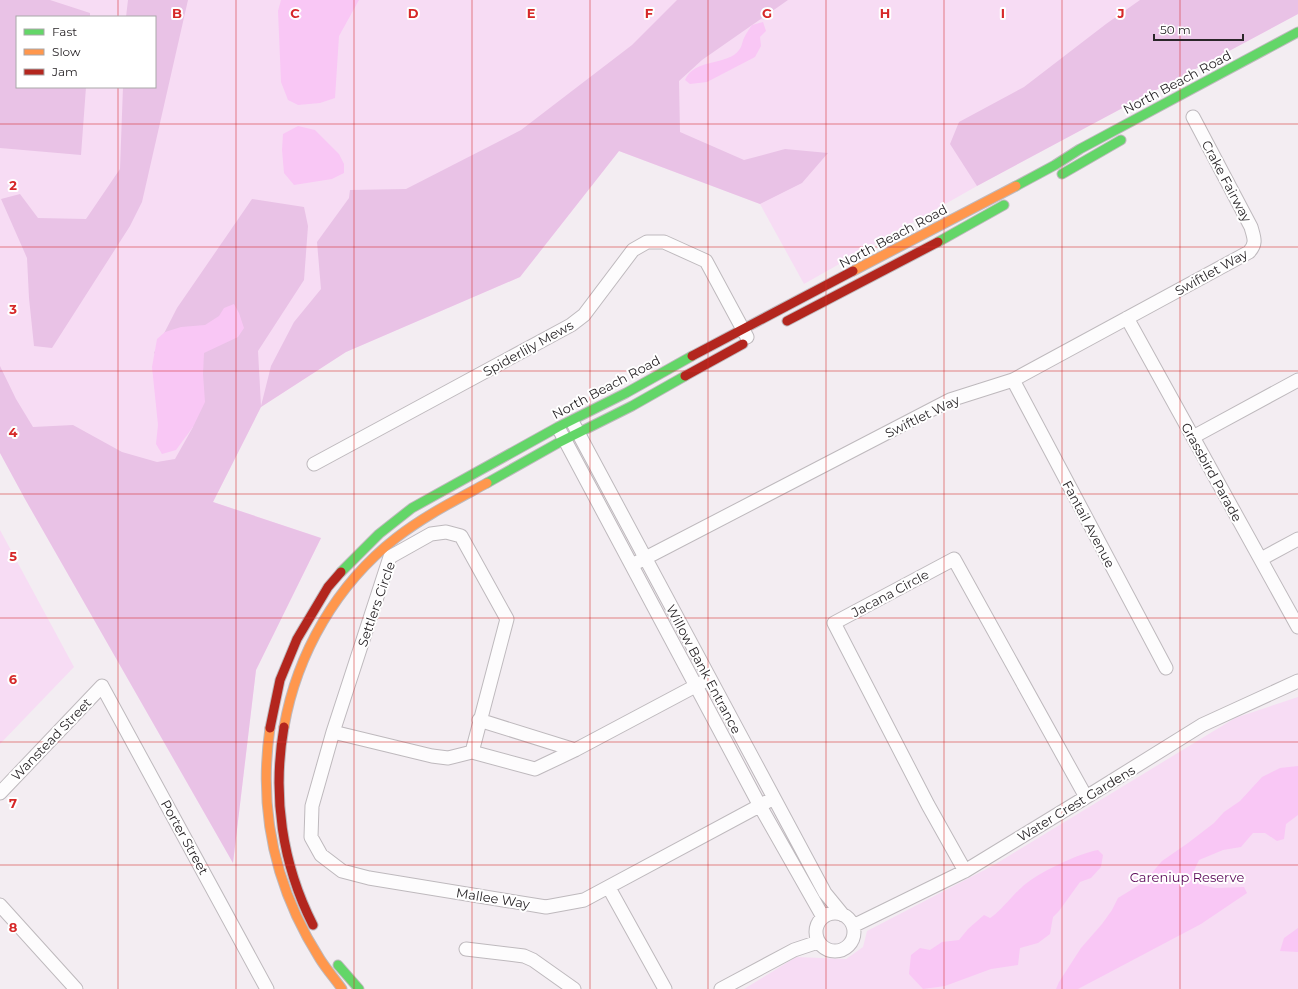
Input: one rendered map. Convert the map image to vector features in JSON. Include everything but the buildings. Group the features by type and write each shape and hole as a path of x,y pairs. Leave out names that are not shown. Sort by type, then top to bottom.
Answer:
{"main road":[{"name":"North Beach Road","path":"317,931 308,915 289,861 281,824 279,803 279,758 281,736 295,681 309,646 328,613 352,580 381,550 397,537 438,510 578,432 642,401 749,336 1055,165 1080,149 1298,32"},
{"name":"North Beach Road","path":"1055,177 1130,136"},
{"name":"North Beach Road","path":"782,324 953,234 1014,200"},
{"name":"North Beach Road","path":"342,989 320,959 300,925 278,870 271,842 267,815 265,763 267,738 280,681 301,632 331,583 368,543 393,521 412,508 571,420 749,336"},
{"path":"332,958 359,989"}],"street":[{"name":"Crake Fairway","path":"1193,117 1251,227 1254,238 1254,247"},
{"name":"Spiderlily Mews","path":"314,464 571,325 584,315 633,250 647,242 664,242 706,261 749,336"},
{"name":"Swiftlet Way","path":"632,565 950,400 1013,380 1244,256 1254,247"},
{"name":"Grassbird Parade","path":"1126,318 1298,627"},
{"name":"Fantail Avenue","path":"1013,380 1166,668"},
{"path":"1193,437 1298,380"},
{"name":"Willow Bank Entrance","path":"571,420 825,893 843,915"},
{"name":"Willow Bank Entrance","path":"558,427 760,806 823,917"},
{"name":"Settlers Circle","path":"334,732 390,557 431,534 446,532 461,536 507,619 479,720 472,752"},
{"path":"1261,559 1298,539"},
{"name":"Jacana Circle","path":"965,871 928,805 834,623 954,559 1086,797"},
{"path":"334,732 432,756 448,758 472,752 535,769 710,679"},
{"name":"Water Crest Gardens","path":"853,926 965,871 1202,725 1298,681"},
{"name":"Wanstead Street","path":"0,793 102,686"},
{"name":"Porter Street","path":"102,686 267,989"},
{"path":"479,720 574,750"},
{"name":"Mallee Way","path":"334,732 312,806 311,837 321,855 342,871 369,878 546,907 584,900 609,888 774,798"},
{"path":"609,888 665,989"},
{"path":"0,905 76,989"},
{"path":"836,913 849,919 853,926 854,932 853,939 846,949 833,952 822,947 818,942 816,928 818,922 823,917 836,913"},
{"path":"721,989 794,950 818,942"},
{"path":"466,949 524,956 533,960 574,989"}],"green space":[{"path":"0,0 1298,0 1298,14 977,186 804,284 760,204 619,151 520,277 346,352 261,407 213,502 321,538 256,670 233,863 0,453"},
{"path":"0,530 74,667 0,744"},
{"name":"Careniup Reserve","path":"1298,697 1298,989 744,989 796,957 846,959 863,947 867,931 994,865 1235,718"}],"shaded area":[{"path":"0,0 50,0 90,13 90,16 16,16 16,88 86,88 81,155 0,148"},
{"path":"128,0 188,0 142,202 130,226 52,348 34,346 27,258 1,199 20,194 38,218 86,219 120,169 123,88 156,88 156,16 126,16"},
{"path":"281,0 359,0 339,36 335,98 320,103 298,105 288,100 281,82 278,11"},
{"path":"677,0 788,0 702,60 679,81 680,132 744,160 785,149 828,153 802,183 760,204 619,151 520,277 346,352 261,407 213,502 321,538 256,670 233,863 0,453 0,366 16,399 33,427 73,425 122,452 157,462 175,459 193,427 189,382 154,353 177,308 252,199 304,207 308,226 304,280 258,351 261,406 271,366 294,322 321,289 317,242 349,198 350,190 406,189 521,130 632,45"},
{"path":"1140,0 1298,0 1298,14 977,186 950,144 959,122 1024,87"},
{"path":"763,22 766,31 760,37 761,46 755,57 707,82 690,84 685,80 689,73 696,68 734,55 740,49 744,38 752,25"},
{"path":"298,126 315,130 339,154 344,164 344,173 332,179 294,185 284,173 282,150 283,134"},
{"path":"234,304 244,328 238,337 204,353 203,374 205,402 193,427 176,450 162,454 156,444 158,425 152,367 157,339 165,332 181,327 205,325 219,316 224,308"},
{"path":"1298,766 1298,815 1286,824 1284,839 1277,841 1265,833 1253,833 1241,847 1223,850 1199,860 1192,875 1198,884 1215,888 1244,887 1247,893 1201,924 1078,989 1056,989 1081,948 1102,924 1118,898 1144,882 1162,861 1214,823 1224,812 1240,801 1262,777 1280,768"},
{"path":"1098,850 1103,855 1101,867 1091,878 1080,882 1053,917 1050,934 1038,943 1020,948 1018,965 991,969 945,986 923,989 909,974 911,955 920,948 930,950 942,942 959,940 968,929 984,915 990,918 993,916 1028,882 1069,860"},
{"path":"1298,928 1298,952 1280,951 1284,938"}],"traffic: fast":[{"path":"1016,186 1055,165 1080,149 1298,32"},
{"path":"1062,174 1121,140"},
{"path":"938,242 1004,205"},
{"path":"341,572 379,534 412,508 558,427 626,393 692,356"},
{"path":"487,483 558,443 632,406 685,376"},
{"path":"338,965 359,989"}],"traffic: slow":[{"path":"853,271 1016,186"},
{"path":"284,727 290,700 310,647 323,622 355,577 375,556 407,530 440,509 487,483"},
{"path":"270,728 266,789 269,819 281,877 304,932 325,967 342,989"}],"traffic: jam":[{"path":"787,321 938,242"},
{"path":"692,356 853,271"},
{"path":"685,376 743,344"},
{"path":"270,728 280,680 297,639 328,587 341,572"},
{"path":"284,727 279,778 282,829 294,878 302,902 313,925"}]}
